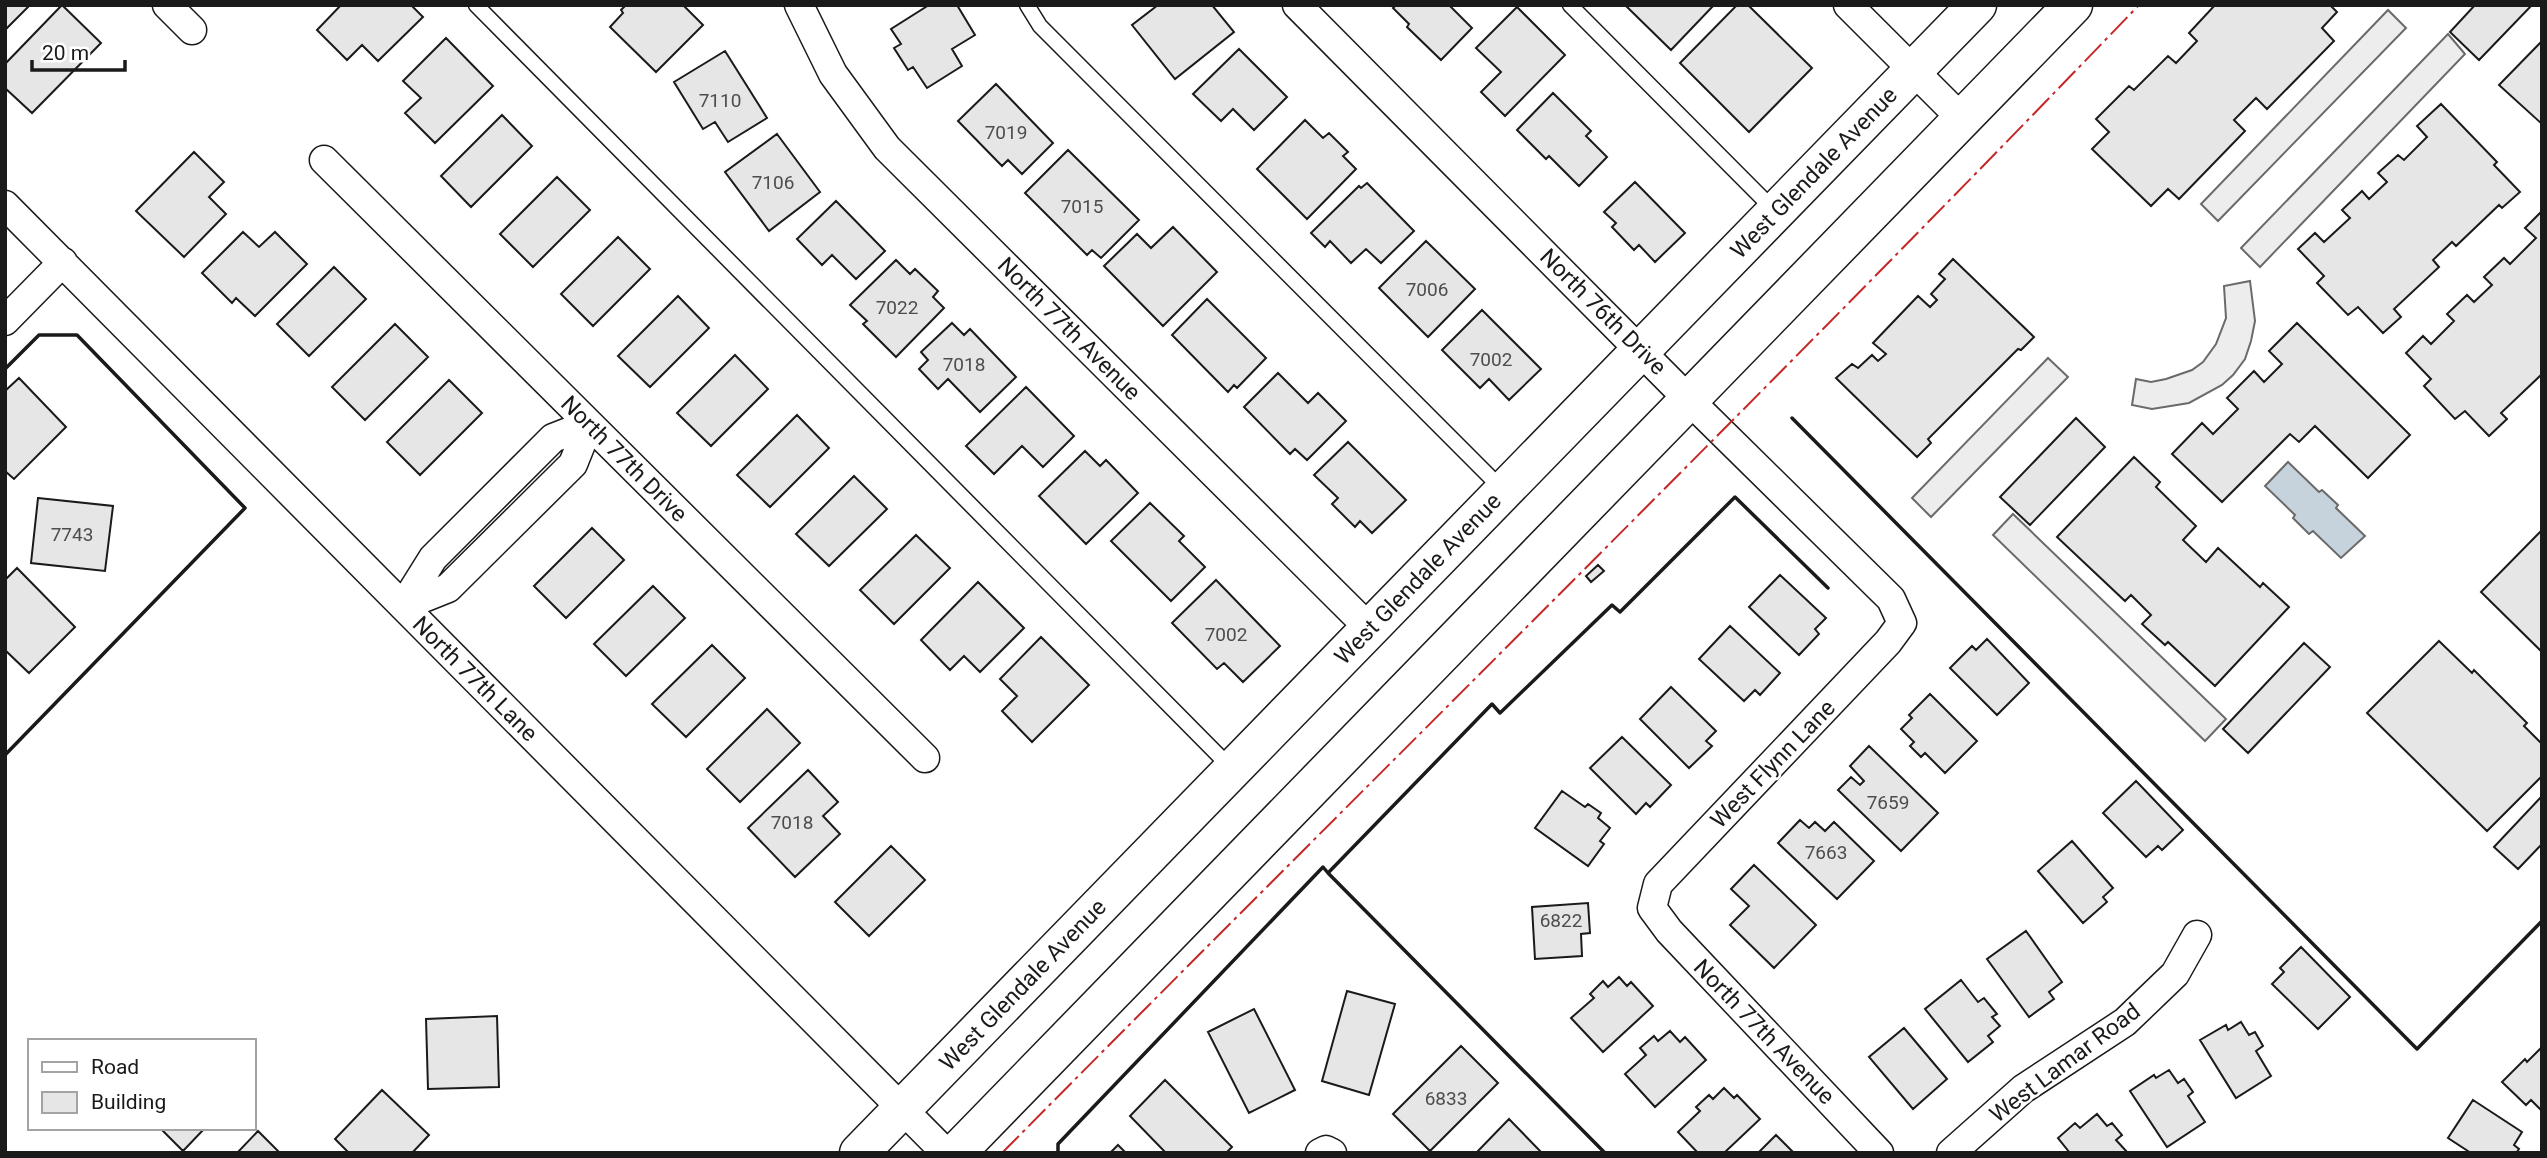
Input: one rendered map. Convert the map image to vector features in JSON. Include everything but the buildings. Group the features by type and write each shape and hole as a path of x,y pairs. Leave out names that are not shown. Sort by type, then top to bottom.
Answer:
{"main road":[{"name":"West Glendale Avenue","path":"859,1153 1977,5"},
{"path":"956,1153 2073,5"}],"street":[{"path":"167,5 192,30"},
{"name":"North 77th Avenue","path":"799,5 833,74 887,148 1370,629"},
{"name":"North 76th Drive","path":"1297,5 1690,401 1891,599 1902,623"},
{"path":"1848,5 1962,119"},
{"name":"North 77th Drive","path":"324,160 925,758"},
{"name":"North 77th Lane","path":"5,205 946,1153"},
{"path":"5,321 63,262"},
{"path":"403,606 433,558 553,438 589,424"},
{"name":"West Flynn Lane","path":"1652,908 1658,884 1888,642 1902,623"},
{"name":"North 77th Avenue","path":"1652,908 1669,932 1879,1153"},
{"name":"West Lamar Road","path":"1951,1153 2023,1089 2125,1022 2175,974 2197,935"}],"lane":[{"path":"476,5 1233,770"},
{"path":"1027,5 1040,26 1504,491"},
{"path":"1570,5 1777,213"}],"shaded area":[{"path":"2388,10 2406,28 2218,221 2201,204"},
{"path":"2448,34 2465,54 2260,267 2241,248"},
{"path":"2250,281 2255,321 2245,359 2233,375 2222,385 2189,403 2152,409 2132,405 2136,379 2151,382 2166,379 2192,370 2203,362 2216,344 2226,318 2224,286"},
{"path":"2048,358 2068,377 1931,517 1912,498"},
{"path":"2288,462 2319,492 2322,490 2338,505 2336,508 2365,536 2341,558 2313,531 2309,534 2293,518 2295,515 2265,486"},
{"path":"2013,514 2226,719 2205,741 1993,535"}],"wall":[{"path":"5,369 39,335 77,335 245,508 5,755"},
{"path":"1792,418 2417,1049 2542,921"},
{"path":"1058,1153 1058,1144 1323,867 1328,873 1492,704 1500,713 1612,605 1620,612 1735,497 1828,588"},
{"path":"1328,873 1605,1153"}],"power":[{"path":"1002,1153 1715,438 2139,5"}]}
